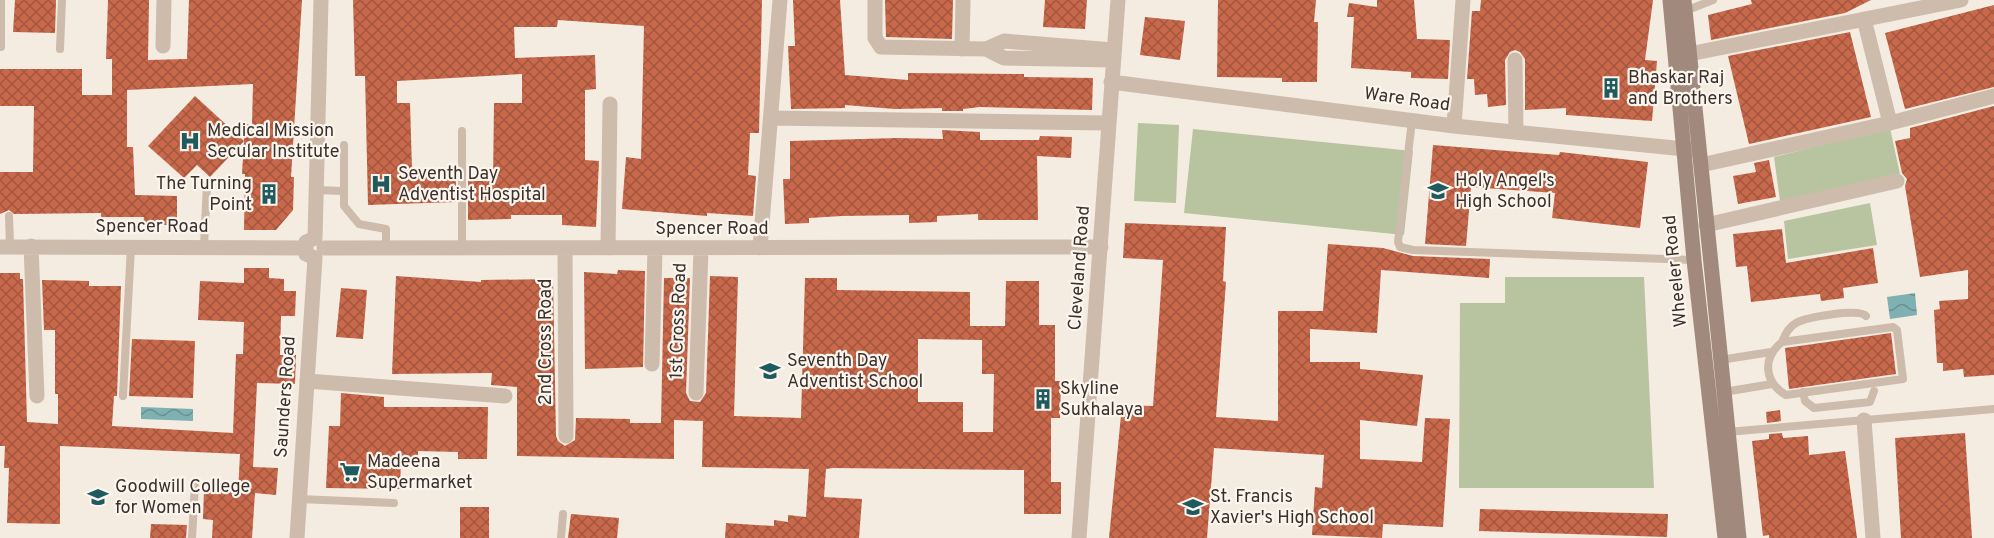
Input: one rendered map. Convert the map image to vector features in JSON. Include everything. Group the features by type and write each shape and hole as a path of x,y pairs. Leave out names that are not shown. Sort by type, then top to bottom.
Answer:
{"main road":[{"name":"Wheeler Road","path":"1670,0 1694,155 1696,195 1706,225 1739,538"},
{"name":"Wheeler Road","path":"1685,6 1696,195 1694,260 1725,538"}],"street":[{"path":"163,46 164,0"},
{"name":"Saunders Road","path":"297,538 315,248 321,0"},
{"path":"760,248 780,0"},
{"path":"875,0 875,38 880,46 986,49 1004,58 1113,55"},
{"path":"962,49 963,0"},
{"name":"Cleveland Road","path":"1079,538 1118,0"},
{"path":"1454,126 1463,0"},
{"path":"1689,54 1864,19 1933,2 1961,0"},
{"path":"1864,19 1890,123"},
{"path":"1515,60 1516,132"},
{"name":"Ware Road","path":"1111,82 1694,155 1890,123 1994,96"},
{"path":"608,248 610,104"},
{"path":"772,118 1108,123"},
{"path":"1706,225 1897,181"},
{"path":"31,246 38,396"},
{"name":"Spencer Road","path":"5,247 701,249 1101,247"},
{"name":"2nd Cross Road","path":"566,248 566,436"},
{"path":"652,363 655,249"},
{"name":"1st Cross Road","path":"696,393 701,249"},
{"path":"307,381 505,396"},
{"path":"1864,420 1873,538"}],"lane":[{"path":"1,0 1,47"},
{"path":"60,49 62,0"},
{"path":"1685,6 1713,0"},
{"path":"1412,120 1398,242 1400,247 1413,250 1694,260"},
{"path":"462,131 462,248"},
{"path":"344,145 344,206 359,224 386,229 386,248"},
{"path":"204,246 207,184"},
{"path":"316,190 343,191"},
{"path":"5,247 9,216"},
{"path":"123,396 131,247"},
{"path":"1782,342 1893,327 1896,328 1904,379 1786,395 1772,384 1767,367 1771,352 1782,342 1788,329 1800,321 1857,311 1866,316"},
{"path":"1720,360 1771,352"},
{"path":"1724,393 1772,384"},
{"path":"1803,392 1805,401 1814,408 1870,402 1874,391"},
{"path":"1727,432 1994,409"},
{"path":"192,538 195,484"},
{"path":"299,499 394,503"},
{"path":"561,538 562,514"}],"green space":[{"path":"1138,123 1179,125 1176,203 1134,201"},
{"path":"1890,128 1900,174 1780,201 1774,157"},
{"path":"1193,129 1413,151 1404,235 1184,213"},
{"path":"1870,203 1877,245 1788,259 1784,221"},
{"path":"1505,277 1644,277 1654,488 1459,488 1460,303 1505,303"}],"water":[{"path":"1915,293 1917,315 1890,319 1887,297"},
{"path":"141,407 193,409 193,421 141,419"}],"building":[{"path":"15,0 56,0 55,33 13,32"},
{"path":"108,0 149,0 148,60 187,59 189,0 302,0 291,177 294,177 293,210 276,230 244,230 245,174 242,174 245,124 252,124 253,84 127,90 127,147 133,147 135,195 177,196 177,225 143,225 144,217 101,217 101,213 14,214 9,210 0,214 0,172 33,172 34,106 0,106 0,69 82,69 82,95 112,95 112,59 106,59"},
{"path":"353,0 762,0 759,133 750,133 748,175 756,176 753,216 707,213 707,216 622,209 626,157 641,159 644,26 558,20 557,27 514,27 515,58 595,55 596,89 585,90 585,160 599,161 596,227 562,225 562,215 511,215 511,219 468,220 468,181 493,181 494,103 522,103 522,74 397,81 397,103 410,103 412,170 448,169 449,181 456,181 456,202 368,205 365,76 355,76"},
{"path":"793,0 840,0 845,75 908,80 908,73 1024,74 1024,77 1093,78 1092,110 980,107 963,109 963,111 942,111 942,108 895,109 845,105 845,108 791,109 788,46 795,46"},
{"path":"885,0 953,0 952,39 886,37"},
{"path":"1045,0 1087,0 1085,29 1043,27"},
{"path":"1218,0 1316,0 1314,22 1318,22 1317,82 1282,82 1282,78 1217,77"},
{"path":"1377,0 1414,0 1417,39 1450,40 1448,79 1411,78 1411,72 1351,68 1354,17 1347,17 1349,3 1377,7"},
{"path":"1481,0 1653,0 1645,60 1657,61 1652,121 1566,115 1566,108 1525,110 1525,59 1520,52 1515,50 1510,52 1505,60 1506,105 1488,107 1487,94 1475,95 1474,79 1467,79 1472,11 1480,11"},
{"path":"1751,0 1871,0 1845,13 1711,40 1708,15 1752,4"},
{"path":"1994,5 1994,87 1905,109 1885,33"},
{"path":"1145,17 1185,21 1180,60 1140,55"},
{"path":"1850,32 1871,117 1749,144 1728,56"},
{"path":"195,96 244,141 210,177 197,165 184,178 148,146"},
{"path":"1994,106 1994,375 1964,377 1963,369 1943,371 1943,363 1937,363 1934,310 1940,309 1939,301 1968,299 1968,270 1920,277 1905,186 1907,179 1902,173 1895,141 1910,138 1910,128"},
{"path":"942,130 980,132 980,140 1039,140 1040,136 1072,137 1071,158 1037,156 1038,220 978,220 978,214 937,216 937,222 909,223 909,215 842,216 809,218 809,223 785,224 783,179 790,179 790,141 943,139"},
{"path":"1433,145 1559,155 1560,152 1648,162 1640,228 1552,218 1555,193 1471,187 1466,246 1425,244"},
{"path":"1769,160 1776,197 1738,204 1733,176 1756,172 1754,163"},
{"path":"1125,223 1226,227 1223,281 1226,282 1216,417 1278,421 1278,311 1323,311 1328,244 1383,248 1413,256 1490,259 1489,278 1381,270 1377,333 1310,329 1310,362 1360,362 1360,369 1423,375 1417,426 1360,420 1360,459 1422,462 1425,418 1450,419 1443,527 1383,524 1382,538 1312,535 1315,487 1322,488 1324,455 1214,448 1207,538 1109,538 1122,405 1153,406 1163,260 1123,258"},
{"path":"1782,229 1786,263 1873,248 1878,283 1843,288 1844,298 1821,301 1820,294 1751,302 1747,266 1736,267 1733,234"},
{"path":"244,268 269,268 269,278 284,279 284,291 296,291 295,316 281,316 280,355 296,355 295,384 257,383 253,467 278,468 276,495 255,493 252,538 212,538 213,520 203,519 204,490 238,492 240,454 60,446 60,524 7,523 9,468 4,468 5,446 0,446 0,273 20,273 20,279 23,279 27,422 58,424 58,394 55,394 55,330 44,330 42,280 89,281 89,286 121,286 117,396 114,396 112,426 233,433 236,354 243,354 244,322 198,320 200,281 244,283"},
{"path":"618,270 645,271 643,367 585,369 584,272 617,274"},
{"path":"396,276 481,282 481,280 553,279 556,436 558,441 565,446 575,440 576,418 630,419 630,423 661,423 664,278 690,278 686,393 690,401 700,402 706,393 710,276 738,277 734,416 801,418 805,278 837,278 837,290 970,292 970,326 1005,326 1006,281 1039,281 1039,325 1055,325 1055,381 1061,381 1060,418 1051,418 1051,482 1061,482 1061,514 1024,514 1024,470 833,468 826,469 824,497 862,499 859,538 725,538 726,523 774,526 774,520 788,522 788,515 806,517 809,469 702,467 703,421 674,420 674,459 517,456 517,387 491,385 492,373 392,374","holes":["918,339 982,340 982,374 994,374 993,432 963,432 963,402 918,402"]},
{"path":"341,288 367,290 363,339 336,337"},
{"path":"1891,333 1896,374 1789,389 1785,348"},
{"path":"132,339 195,341 193,398 129,396"},
{"path":"341,393 384,397 384,407 488,407 487,459 458,459 458,452 418,451 418,459 401,458 400,489 326,488 329,426 340,426"},
{"path":"1780,410 1781,421 1767,423 1766,412"},
{"path":"1782,433 1783,438 1808,436 1809,455 1845,451 1857,538 1769,538 1769,535 1763,536 1752,441 1769,439 1769,434"},
{"path":"1965,433 1972,538 1901,538 1895,438"},
{"path":"460,507 489,507 489,538 460,538"},
{"path":"1480,509 1668,514 1667,537 1479,531"},
{"path":"571,514 619,518 617,538 568,538"},
{"path":"151,524 187,525 186,538 150,538"}],"place":[{"name":"Bhaskar Raj and Brothers","path":"1611,88"},
{"name":"Medical Mission Secular Institute","path":"190,141"},
{"name":"Seventh Day Adventist Hospital","path":"381,184"},
{"name":"Holy Angel's High School","path":"1438,191"},
{"name":"The Turning Point","path":"269,194"},
{"name":"Seventh Day Adventist School","path":"770,371"},
{"name":"Skyline Sukhalaya","path":"1043,399"},
{"name":"Madeena Supermarket","path":"350,472"},
{"name":"Goodwill College for Women","path":"98,497"},
{"name":"St. Francis Xavier's High School","path":"1193,507"}]}
